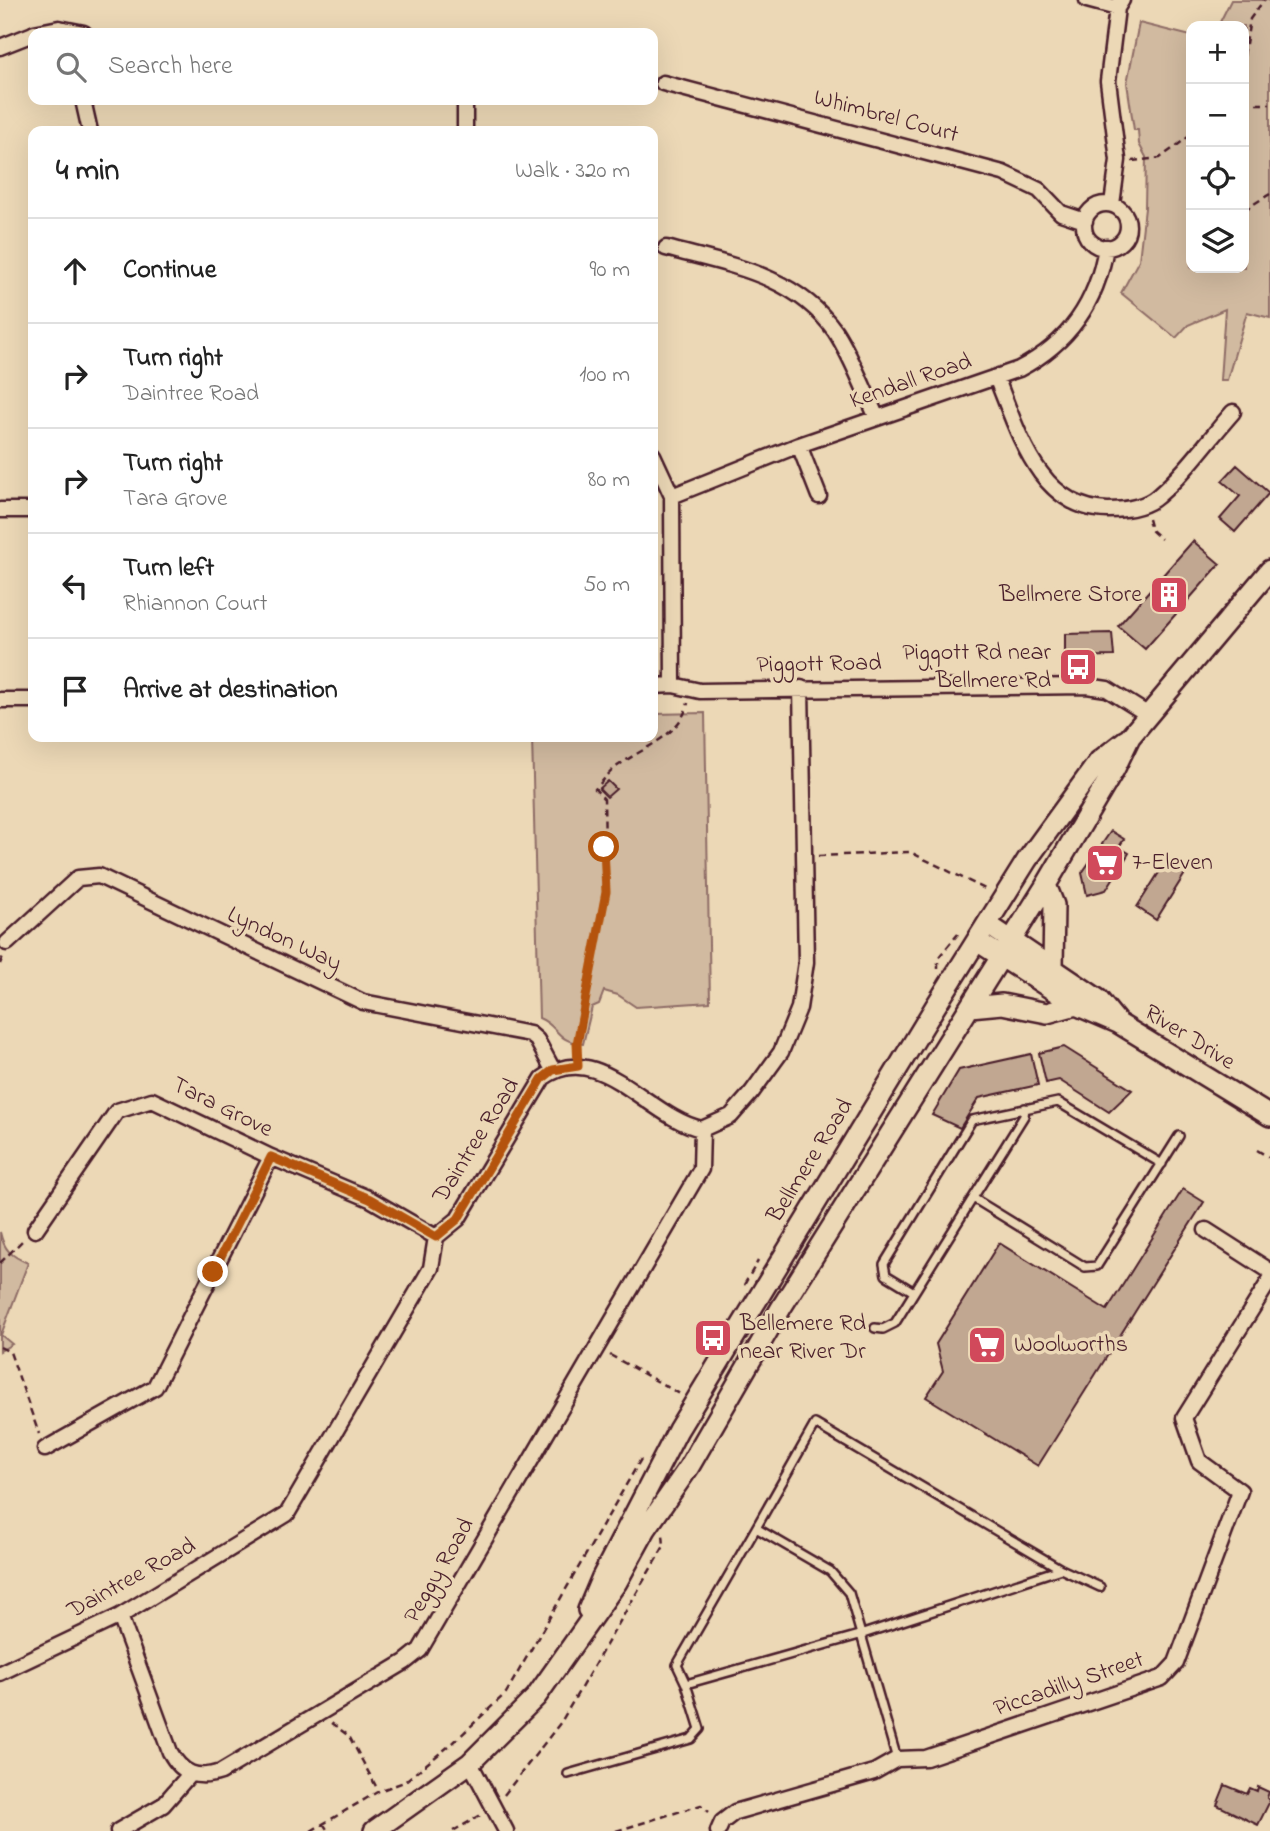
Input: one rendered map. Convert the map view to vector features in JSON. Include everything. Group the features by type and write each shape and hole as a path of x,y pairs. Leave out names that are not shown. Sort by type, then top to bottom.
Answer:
{"street":[{"path":"1087,0 1119,4 1108,81 1118,160 1112,204"},
{"path":"0,47 28,35"},
{"name":"Whimbrel Court","path":"663,83 1003,173 1039,190 1061,213 1084,221"},
{"path":"84,105 89,126"},
{"path":"465,105 465,126"},
{"path":"1112,204 1123,211 1128,228 1123,240 1106,247 1091,242 1085,232 1084,221 1095,207 1112,204"},
{"name":"Kendall Road","path":"672,496 799,444 996,377 1040,357 1072,329 1095,291 1106,247"},
{"path":"666,248 762,273 804,297 835,331 877,418"},
{"path":"996,377 1030,458 1057,493 1092,510 1128,510 1157,498 1233,412"},
{"path":"799,444 819,496"},
{"path":"658,466 672,496 680,686"},
{"path":"0,510 28,510"},
{"name":"Bellmere Road","path":"374,1831 470,1763 536,1697 618,1582 646,1529 689,1467 781,1308 1046,885 1114,770 1130,737 1270,570"},
{"name":"Piggott Road","path":"658,686 680,686 700,691 1087,686 1107,689 1147,715"},
{"path":"702,1129 731,1116 752,1091 781,1052 799,1008 806,962 801,688"},
{"path":"0,700 28,700"},
{"name":"Bellmere Road","path":"577,1639 602,1577 678,1430 975,930 1099,761 1130,737"},
{"name":"Lyndon Way","path":"7,943 78,878 99,876 363,1002 530,1034 537,1040 553,1070"},
{"path":"1046,885 1054,905 1053,967"},
{"name":"River Drive","path":"975,930 1006,948 1053,967 1098,999 1118,1023"},
{"name":"River Drive","path":"1006,948 1076,1005 1118,1023 1270,1116"},
{"path":"970,1007 1002,1004 1047,1013 1076,1005"},
{"name":"Daintree Road","path":"0,1673 120,1616 287,1514 431,1268 436,1237 458,1219 542,1079 553,1070 578,1066 603,1072 677,1122 702,1129"},
{"name":"Tara Grove","path":"35,1230 117,1111 152,1100 271,1157 370,1199 436,1237"},
{"name":"Peggy Road","path":"190,1774 205,1778 220,1772 420,1650 701,1169 702,1129"},
{"path":"45,1449 155,1387 271,1157"},
{"path":"1206,1230 1270,1271"},
{"name":"Piccadilly Street","path":"720,1827 735,1812 874,1772 897,1759 926,1758 1162,1678 1176,1663 1240,1491 1199,1461 1184,1418 1270,1280"},
{"path":"118,1831 163,1805 190,1774 178,1767 170,1752 120,1616"},
{"path":"470,1763 506,1831"}],"lane":[{"path":"914,1292 886,1275 883,1268 972,1120 1058,1102 1162,1164"},
{"path":"875,1328 883,1329 895,1324 1024,1115 1025,1108"},
{"path":"973,1198 1091,1267 1101,1262 1179,1136"},
{"path":"568,1774 691,1739 700,1729 677,1665 815,1424 1061,1569 1100,1587"},
{"path":"756,1528 830,1571 849,1593 897,1759"},
{"path":"686,1684 863,1634 1061,1569"}],"path":[{"path":"1249,25 1250,19 1264,0"},
{"path":"1249,104 1270,104"},
{"path":"1118,160 1142,162 1160,158 1186,139"},
{"path":"1249,207 1270,194"},
{"path":"1147,519 1151,530 1161,539"},
{"path":"658,738 677,725 685,714 680,686"},
{"path":"578,1066 577,1044 606,892 604,799 595,789 617,766 652,742"},
{"path":"804,856 910,852 985,889"},
{"path":"938,972 938,958 975,930"},
{"path":"1256,1150 1270,1158"},
{"path":"0,1263 35,1230"},
{"path":"740,1291 763,1253"},
{"path":"601,1341 613,1348 610,1355 680,1394 687,1383"},
{"path":"0,1347 10,1352 45,1449"},
{"path":"311,1831 379,1791 404,1782 454,1742 506,1693 647,1450"},
{"path":"514,1786 561,1722 664,1546"},
{"path":"323,1711 335,1728 349,1735 379,1791"},
{"path":"616,1831 701,1805 720,1827"},
{"path":"453,1831 479,1816"},
{"path":"323,1823 328,1831"}],"shaded area":[{"path":"1231,0 1270,0 1270,318 1247,312 1227,380 1220,380 1225,309 1188,325 1176,338 1121,293 1139,260 1145,208 1146,157 1139,144 1138,130 1134,130 1127,83 1139,23 1186,35 1186,273 1249,273 1249,21 1220,21"},
{"path":"705,713 710,1002 636,1007 618,995 604,991 599,1004 592,1007 583,1044 574,1043 539,1018 532,742 658,742 658,714"},
{"path":"0,1232 9,1252 28,1263 1,1335 12,1344 0,1351"}],"building":[{"path":"1237,465 1269,493 1235,532 1220,519 1240,496 1222,481"},
{"name":"Bellmere Store","path":"1193,541 1220,564 1145,649 1118,626"},
{"path":"1112,633 1114,656 1065,657 1065,634"},
{"path":"608,781 616,789 607,797 599,789"},
{"name":"7-Eleven","path":"1111,831 1124,839 1119,847 1129,853 1106,890 1087,895 1082,873"},
{"path":"1167,860 1186,872 1156,920 1137,907"},
{"path":"1064,1047 1132,1090 1109,1112 1059,1080 1046,1083 1039,1053"},
{"path":"1031,1054 1038,1085 979,1098 960,1128 932,1115 959,1070"},
{"path":"1183,1189 1204,1202 1038,1466 926,1397 943,1371 936,1344 999,1243 1107,1310"},
{"path":"1225,1785 1247,1794 1250,1788 1257,1791 1258,1787 1269,1792 1267,1798 1270,1801 1258,1825 1217,1805"}],"place":[{"name":"Bellmere Store","path":"1169,595"},
{"name":"Piggott Rd near Bellmere Rd","path":"1078,667"},
{"name":"7-Eleven","path":"1105,863"},
{"name":"Bellemere Rd near River Dr","path":"713,1338"},
{"name":"Woolworths","path":"987,1345"}],"route":[{"path":"213,1272 271,1157 370,1199 436,1237 458,1219 542,1079 553,1070 578,1066 577,1044 606,892 604,847"}]}
